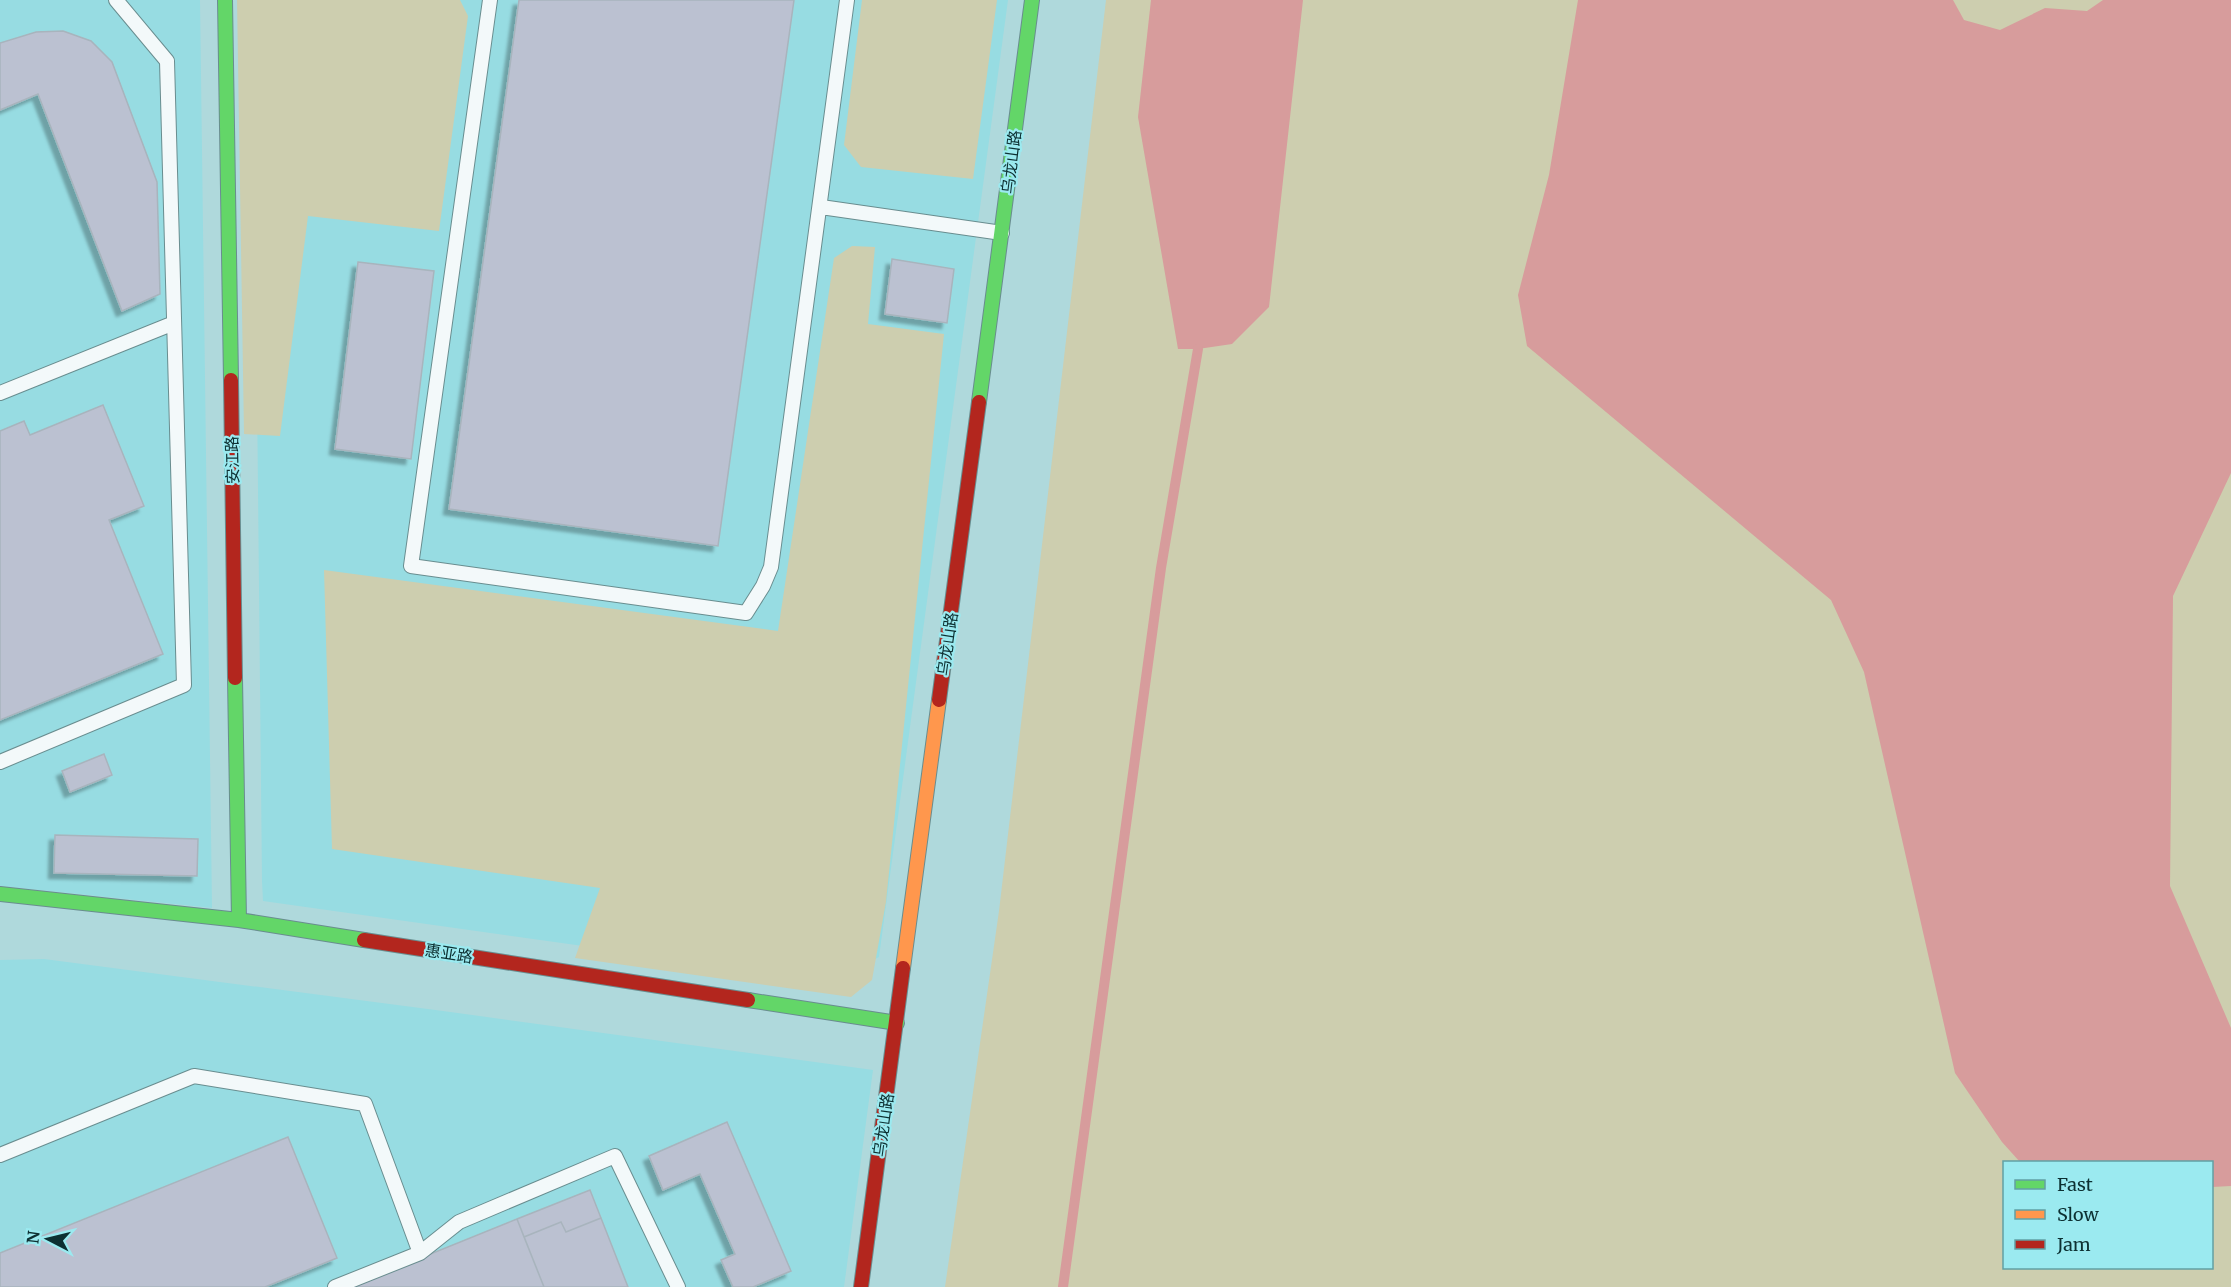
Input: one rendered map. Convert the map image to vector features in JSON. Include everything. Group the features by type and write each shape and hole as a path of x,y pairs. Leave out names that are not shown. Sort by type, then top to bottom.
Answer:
{"street":[{"name":"安江路","path":"225,0 239,920"},
{"name":"乌龙山路","path":"861,1287 1032,0"},
{"name":"惠亚路","path":"0,894 239,920 897,1023"}],"lane":[{"path":"0,762 184,685 167,61 116,0"},
{"path":"490,0 411,566 746,613 764,586 771,567 848,0"},
{"path":"821,207 1002,233"},
{"path":"0,393 174,323"},
{"path":"0,1155 194,1076 365,1104 420,1253"},
{"path":"335,1287 420,1253 459,1222 615,1156 678,1287"}],"shaded area":[{"path":"0,0 200,0 212,908 0,886"},
{"path":"253,0 1008,0 879,957 833,981 263,901"},
{"path":"1151,0 1303,0 1269,307 1232,344 1198,349 1178,349 1138,117"},
{"path":"1578,0 1953,0 1964,20 2000,30 2045,8 2087,11 2103,0 2231,0 2231,473 2173,596 2170,886 2231,1028 2231,1186 2213,1187 2213,1161 2019,1161 2002,1142 1955,1073 1864,672 1831,600 1527,346 1518,295 1549,175"},
{"path":"44,959 873,1070 844,1287 0,1287 0,960"}],"green space":[{"path":"237,0 460,0 468,16 439,231 308,216 280,436 244,434"},
{"path":"862,0 997,0 973,179 861,167 844,145"},
{"path":"1106,0 2231,0 2231,1287 945,1287 999,911"},
{"path":"852,246 875,247 868,324 944,334 886,902 872,980 851,997 575,958 600,888 332,849 324,570 778,631 834,258"}],"building":[{"path":"519,0 794,0 718,546 449,509"},
{"path":"63,31 91,41 112,62 157,182 160,294 122,311 38,94 0,110 0,43 36,32"},
{"path":"892,259 954,269 947,323 885,314"},
{"path":"358,262 434,271 411,459 335,449"},
{"path":"103,405 144,506 109,520 163,654 0,720 0,431 24,421 30,435"},
{"path":"104,754 112,775 70,792 62,771"},
{"path":"55,835 198,839 197,876 54,873"},
{"path":"727,1122 791,1271 753,1287 733,1287 721,1260 735,1254 700,1174 663,1190 649,1156"},
{"path":"288,1137 337,1258 265,1287 0,1287 0,1253"},
{"path":"590,1190 601,1218 566,1232 561,1222 524,1237 517,1219"},
{"path":"601,1218 628,1287 544,1287 524,1237 561,1222 566,1232"},
{"path":"517,1219 544,1287 349,1287"}],"waterway":[{"path":"1063,1287 1161,568 1198,349"}],"traffic: fast":[{"path":"225,0 231,380"},
{"path":"979,402 1032,0"},
{"path":"235,678 239,920"},
{"path":"0,894 239,920 364,940"},
{"path":"748,1000 897,1023"}],"traffic: slow":[{"path":"903,968 939,700"}],"traffic: jam":[{"path":"231,380 235,678"},
{"path":"939,700 979,402"},
{"path":"364,940 748,1000"},
{"path":"861,1287 903,968"}]}
